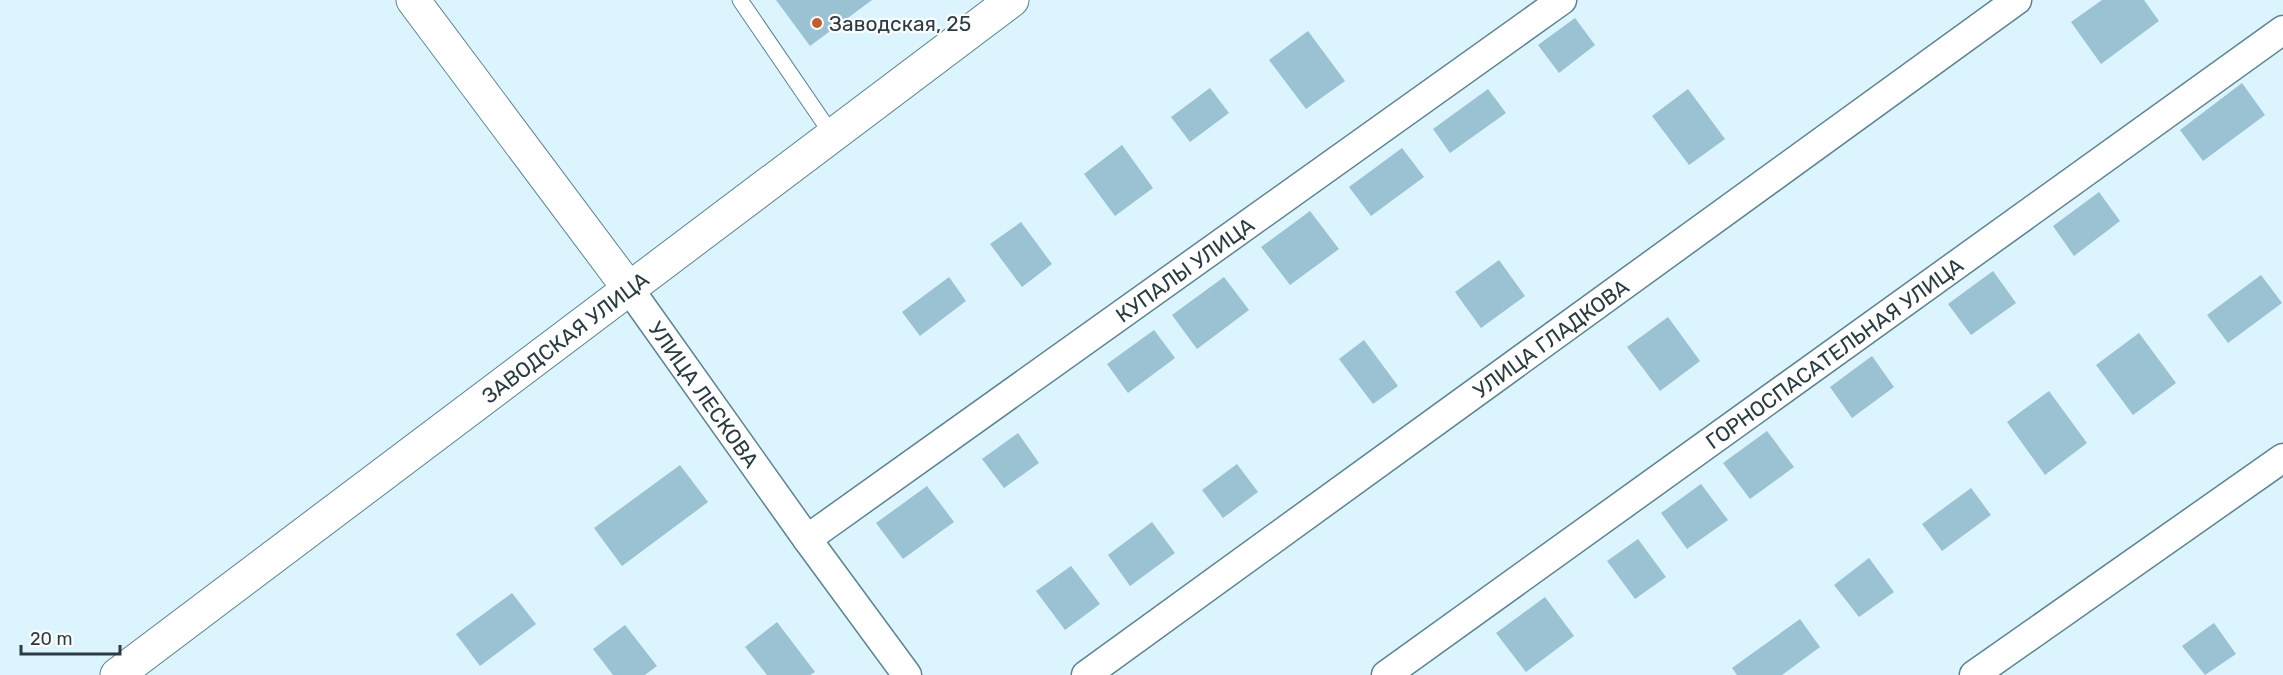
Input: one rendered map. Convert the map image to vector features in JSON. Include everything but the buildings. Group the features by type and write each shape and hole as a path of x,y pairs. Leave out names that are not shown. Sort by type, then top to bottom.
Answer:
{"street":[{"name":"УЛИЦА ЛЕСКОВА","path":"413,0 630,290 907,675"},
{"name":"ЗАВОДСКАЯ УЛИЦА","path":"117,675 1012,0"},
{"name":"КУПАЛЫ УЛИЦА","path":"807,539 1562,0"},
{"name":"УЛИЦА ГЛАДКОВА","path":"1086,675 2017,0"},
{"name":"ГОРНОСПАСАТЕЛЬНАЯ УЛИЦА","path":"1386,675 2283,30"},
{"path":"1974,675 2283,458"}],"lane":[{"path":"740,0 833,136"}],"place":[{"name":"Заводская, 25","path":"817,23"}]}
